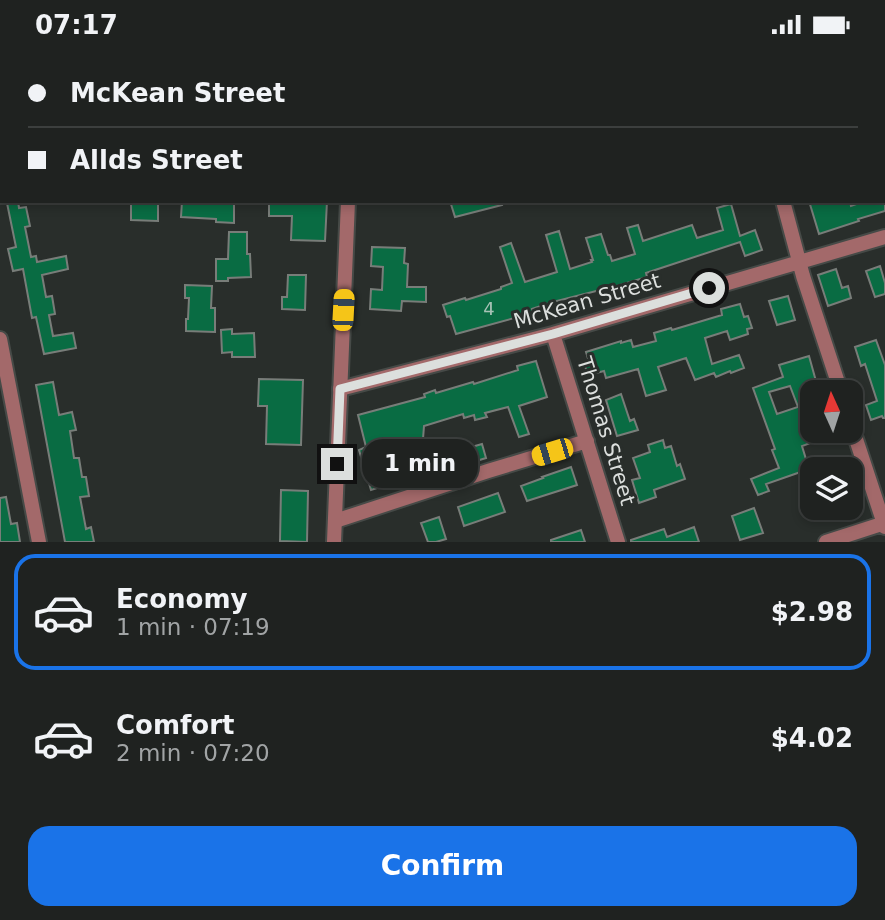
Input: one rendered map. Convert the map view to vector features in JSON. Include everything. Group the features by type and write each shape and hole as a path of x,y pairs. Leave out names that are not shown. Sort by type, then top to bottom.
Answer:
{"street":[{"path":"334,542 348,203"},
{"path":"784,203 799,262 837,380"},
{"name":"McKean Street","path":"340,389 553,334 885,237"},
{"name":"Thomas Street","path":"553,334 618,542"},
{"path":"0,339 39,542"},
{"path":"335,521 587,441"},
{"path":"826,542 885,524 857,443"}],"building":[{"path":"7,203 18,203 19,208 26,207 30,226 25,227 31,257 36,256 37,262 66,256 68,269 42,275 46,297 52,296 55,314 49,315 53,336 73,333 76,348 44,354 36,317 32,318 23,269 13,271 8,249 16,247"},
{"path":"131,203 158,203 158,221 131,220"},
{"path":"182,203 234,203 234,223 181,217"},
{"path":"269,203 327,203 325,241 291,240 292,216 269,216"},
{"path":"451,203 502,203 502,205 455,217"},
{"path":"810,203 850,203 851,206 859,203 885,203 885,211 819,234"},
{"path":"731,204 740,236 755,230 762,250 745,256 740,242 646,273 647,277 553,302 532,309 533,313 456,334 450,316 447,317 443,305 501,289 512,283 500,247 511,243 525,282 557,272 546,235 559,231 570,269 592,262 586,238 601,234 612,261 635,254 627,228 638,225 643,241 692,225 697,238 723,230 717,208"},
{"path":"229,232 247,232 251,277 216,281 216,259 228,259"},
{"path":"372,247 405,248 404,263 408,264 407,287 426,287 426,302 402,301 401,311 370,309 371,289 382,290 383,267 371,266"},
{"path":"880,266 885,294 875,297 866,271"},
{"path":"836,269 842,288 848,286 851,298 828,306 818,275"},
{"path":"288,275 306,275 305,310 282,309 282,297 287,297"},
{"path":"185,285 212,286 211,308 215,308 215,332 186,331 189,298 185,298"},
{"path":"788,296 795,320 777,325 769,301"},
{"path":"740,304 744,317 748,316 752,328 747,329 748,334 730,340 727,331 705,338 712,364 739,355 744,368 716,377 714,373 695,380 686,358 658,367 666,390 646,396 638,369 606,378 604,371 588,375 584,363 589,362 586,352 621,341 631,340 633,347 656,341 654,333 722,315 721,309"},
{"path":"232,329 232,334 254,333 255,357 232,357 232,352 222,353 221,330"},
{"path":"876,340 885,365 885,418 882,416 871,420 866,405 877,401 865,364 861,366 855,347"},
{"path":"809,356 816,380 800,380 800,443 810,443 802,446 805,457 800,457 800,472 766,484 769,491 758,495 751,479 779,468 753,388 783,377 779,365","holes":["790,386 798,407 777,414 769,392"]},
{"path":"536,361 547,397 519,406 529,434 519,437 508,407 485,413 487,417 475,420 474,415 464,418 463,414 424,426 422,452 459,440 465,458 391,479 393,483 371,490 359,450 366,447 358,415 425,397 424,394 435,390 436,393 473,382 474,384 518,370 517,366"},
{"path":"259,379 303,380 301,445 266,444 267,406 258,406"},
{"path":"53,382 59,415 72,412 76,430 70,431 74,458 79,458 89,496 80,497 86,529 91,527 94,542 65,542 36,385"},
{"path":"621,394 630,421 634,419 638,430 617,436 606,400"},
{"path":"663,440 665,448 671,446 677,466 680,464 685,479 654,490 656,497 639,503 632,480 640,478 633,458 650,452 648,445"},
{"path":"482,444 486,458 473,462 468,448"},
{"path":"571,467 577,485 527,501 521,486"},
{"path":"281,490 308,491 307,542 280,541"},
{"path":"498,493 505,512 464,526 458,507"},
{"path":"6,497 11,524 17,523 20,542 0,542 0,498"},
{"path":"754,508 763,533 740,540 732,516"},
{"path":"439,517 446,539 428,542 421,523"},
{"path":"694,527 699,542 631,542 664,529 667,537"},
{"path":"581,530 585,542 551,542 551,540"}],"route":[{"path":"337,464 340,389 553,334 709,288"}]}
